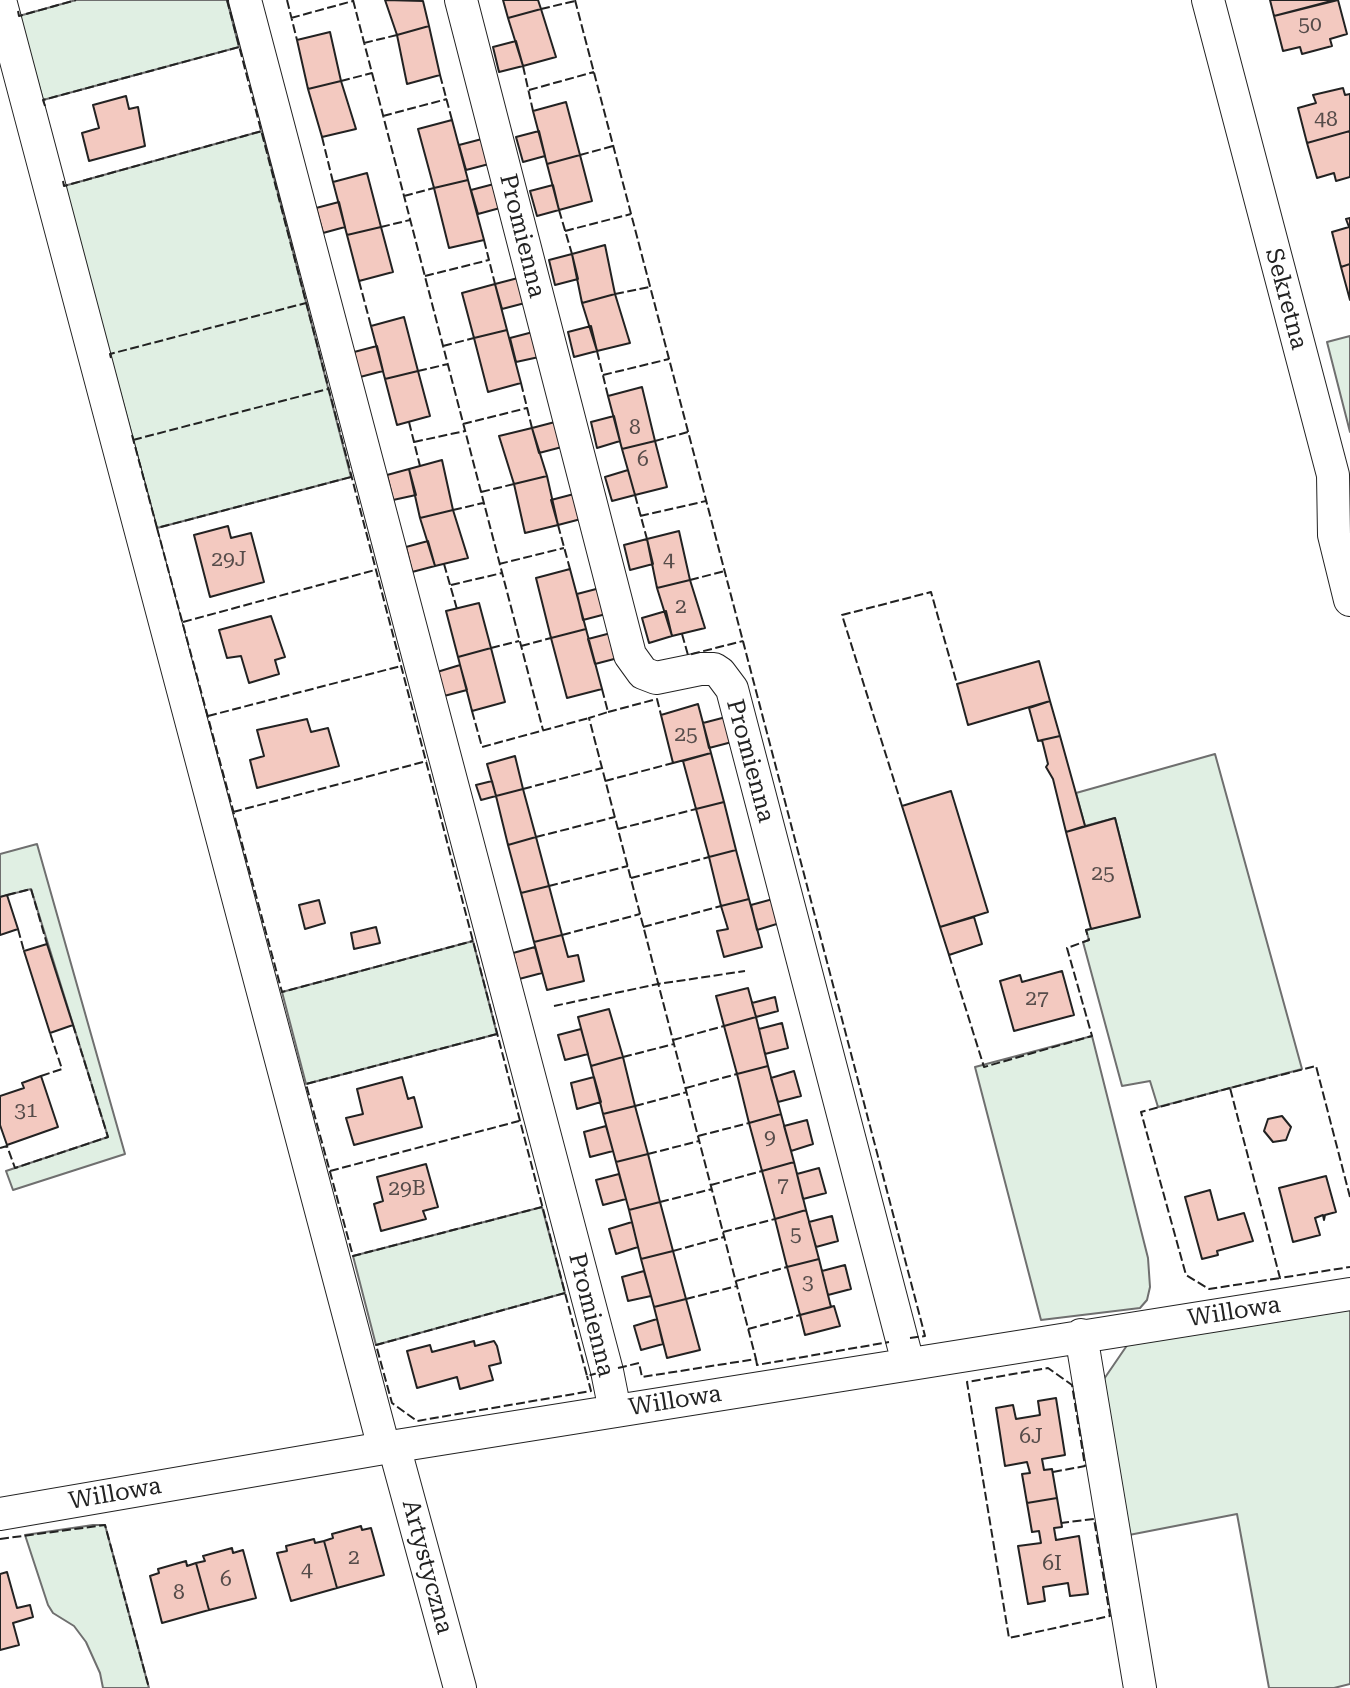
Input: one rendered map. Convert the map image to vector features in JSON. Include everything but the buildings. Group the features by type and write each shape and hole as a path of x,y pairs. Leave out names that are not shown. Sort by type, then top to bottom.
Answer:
{"street":[{"name":"Artystyczna","path":"0,0 389,1447 460,1688"},
{"name":"Promienna","path":"245,0 604,1358 615,1411"},
{"name":"Promienna","path":"461,0 630,656 643,673 656,678 700,669 714,669 732,689 908,1363"},
{"name":"Sekretna","path":"1208,0 1333,475 1334,535 1350,600"},
{"name":"Willowa","path":"0,1514 389,1447 1350,1294"},
{"path":"1081,1335 1140,1688"}],"green space":[{"path":"76,0 227,0 239,47 43,100 19,16"},
{"path":"262,131 351,477 157,528 64,186"},
{"path":"1350,336 1350,432 1327,342"},
{"path":"1215,754 1302,1069 1158,1107 1150,1081 1122,1086 1083,942 1089,940 1086,930 1140,916 1115,818 1085,826 1076,793"},
{"path":"37,844 125,1154 13,1190 6,1171 108,1137 31,889 0,897 0,854"},
{"path":"473,941 497,1034 306,1084 282,992"},
{"path":"1092,1036 1148,1258 1150,1287 1147,1300 1140,1308 1041,1320 975,1067"},
{"path":"542,1207 565,1293 376,1345 353,1256"},
{"path":"1350,1305 1350,1684 1334,1688 1269,1688 1237,1514 1129,1535 1104,1379 1130,1341"},
{"path":"105,1525 149,1688 103,1688 100,1673 86,1642 74,1626 53,1613 48,1605 25,1535"}],"fence":[{"path":"18,11 19,16 76,0"},
{"path":"227,0 587,1376 598,1373"},
{"path":"287,0 297,40"},
{"path":"353,0 543,730"},
{"path":"575,0 925,1336 910,1338"},
{"path":"291,18 353,1"},
{"path":"541,9 575,1"},
{"path":"364,43 397,35"},
{"path":"45,106 43,100 239,47"},
{"path":"523,66 533,111"},
{"path":"529,90 594,72"},
{"path":"341,81 372,73"},
{"path":"440,75 452,120"},
{"path":"383,116 447,99"},
{"path":"63,181 64,186 262,131"},
{"path":"322,137 333,182"},
{"path":"580,155 613,146"},
{"path":"404,196 434,188"},
{"path":"559,210 572,254"},
{"path":"565,231 631,214"},
{"path":"381,227 410,220"},
{"path":"484,240 495,284"},
{"path":"425,276 489,260"},
{"path":"359,281 371,326"},
{"path":"615,294 650,287"},
{"path":"111,358 110,354 306,303"},
{"path":"443,346 474,338"},
{"path":"597,351 608,396"},
{"path":"603,375 669,359"},
{"path":"418,371 448,364"},
{"path":"521,383 532,428"},
{"path":"133,440 328,389"},
{"path":"463,424 527,408"},
{"path":"409,422 420,466"},
{"path":"414,442 465,431"},
{"path":"655,441 688,432"},
{"path":"132,435 157,528 351,477"},
{"path":"481,492 514,484"},
{"path":"635,495 647,539"},
{"path":"640,516 706,501"},
{"path":"453,510 483,503"},
{"path":"558,525 570,569"},
{"path":"157,528 282,992 473,941"},
{"path":"499,564 564,548"},
{"path":"444,564 457,609"},
{"path":"183,622 375,570"},
{"path":"690,580 725,571"},
{"path":"451,585 502,573"},
{"path":"902,806 842,615 931,592 957,684"},
{"path":"682,634 688,655 743,641"},
{"path":"521,646 551,638"},
{"path":"491,648 519,641"},
{"path":"208,716 401,666"},
{"path":"602,689 608,712 589,718 756,1359"},
{"path":"608,712 657,699 661,715"},
{"path":"472,711 482,747 589,718"},
{"path":"233,812 427,761"},
{"path":"605,781 673,763"},
{"path":"523,789 602,768"},
{"path":"618,829 696,809"},
{"path":"536,837 615,817"},
{"path":"631,878 709,857"},
{"path":"549,886 628,866"},
{"path":"7,895 31,889 47,944"},
{"path":"643,927 721,906"},
{"path":"562,935 640,914"},
{"path":"18,929 24,951"},
{"path":"949,955 984,1067 1092,1036 1067,948 1089,940 1086,930 1091,929"},
{"path":"554,1006 658,984 745,971"},
{"path":"0,1148 7,1146 15,1168 108,1137 73,1025"},
{"path":"673,1040 724,1026"},
{"path":"41,1076 62,1069 50,1033"},
{"path":"497,1034 306,1084 353,1256 542,1207"},
{"path":"623,1057 674,1044"},
{"path":"1350,1197 1316,1066 1230,1088 1280,1278 1350,1267"},
{"path":"686,1088 737,1074"},
{"path":"1230,1088 1141,1112 1186,1275 1209,1289 1280,1278"},
{"path":"635,1106 687,1092"},
{"path":"330,1171 519,1121"},
{"path":"698,1136 749,1123"},
{"path":"648,1154 699,1141"},
{"path":"711,1185 762,1171"},
{"path":"660,1202 712,1189"},
{"path":"723,1232 775,1219"},
{"path":"673,1251 724,1237"},
{"path":"736,1281 787,1267"},
{"path":"686,1299 737,1286"},
{"path":"565,1293 376,1345 392,1403 417,1421 591,1391 587,1376"},
{"path":"748,1329 800,1315"},
{"path":"618,1368 639,1363 642,1377 756,1359 757,1365 889,1342"},
{"path":"1053,1472 1085,1466 1072,1385 1048,1368 967,1382 1009,1638 1110,1616 1094,1519 1061,1523"},
{"path":"0,1539 105,1525 149,1688"}]}
